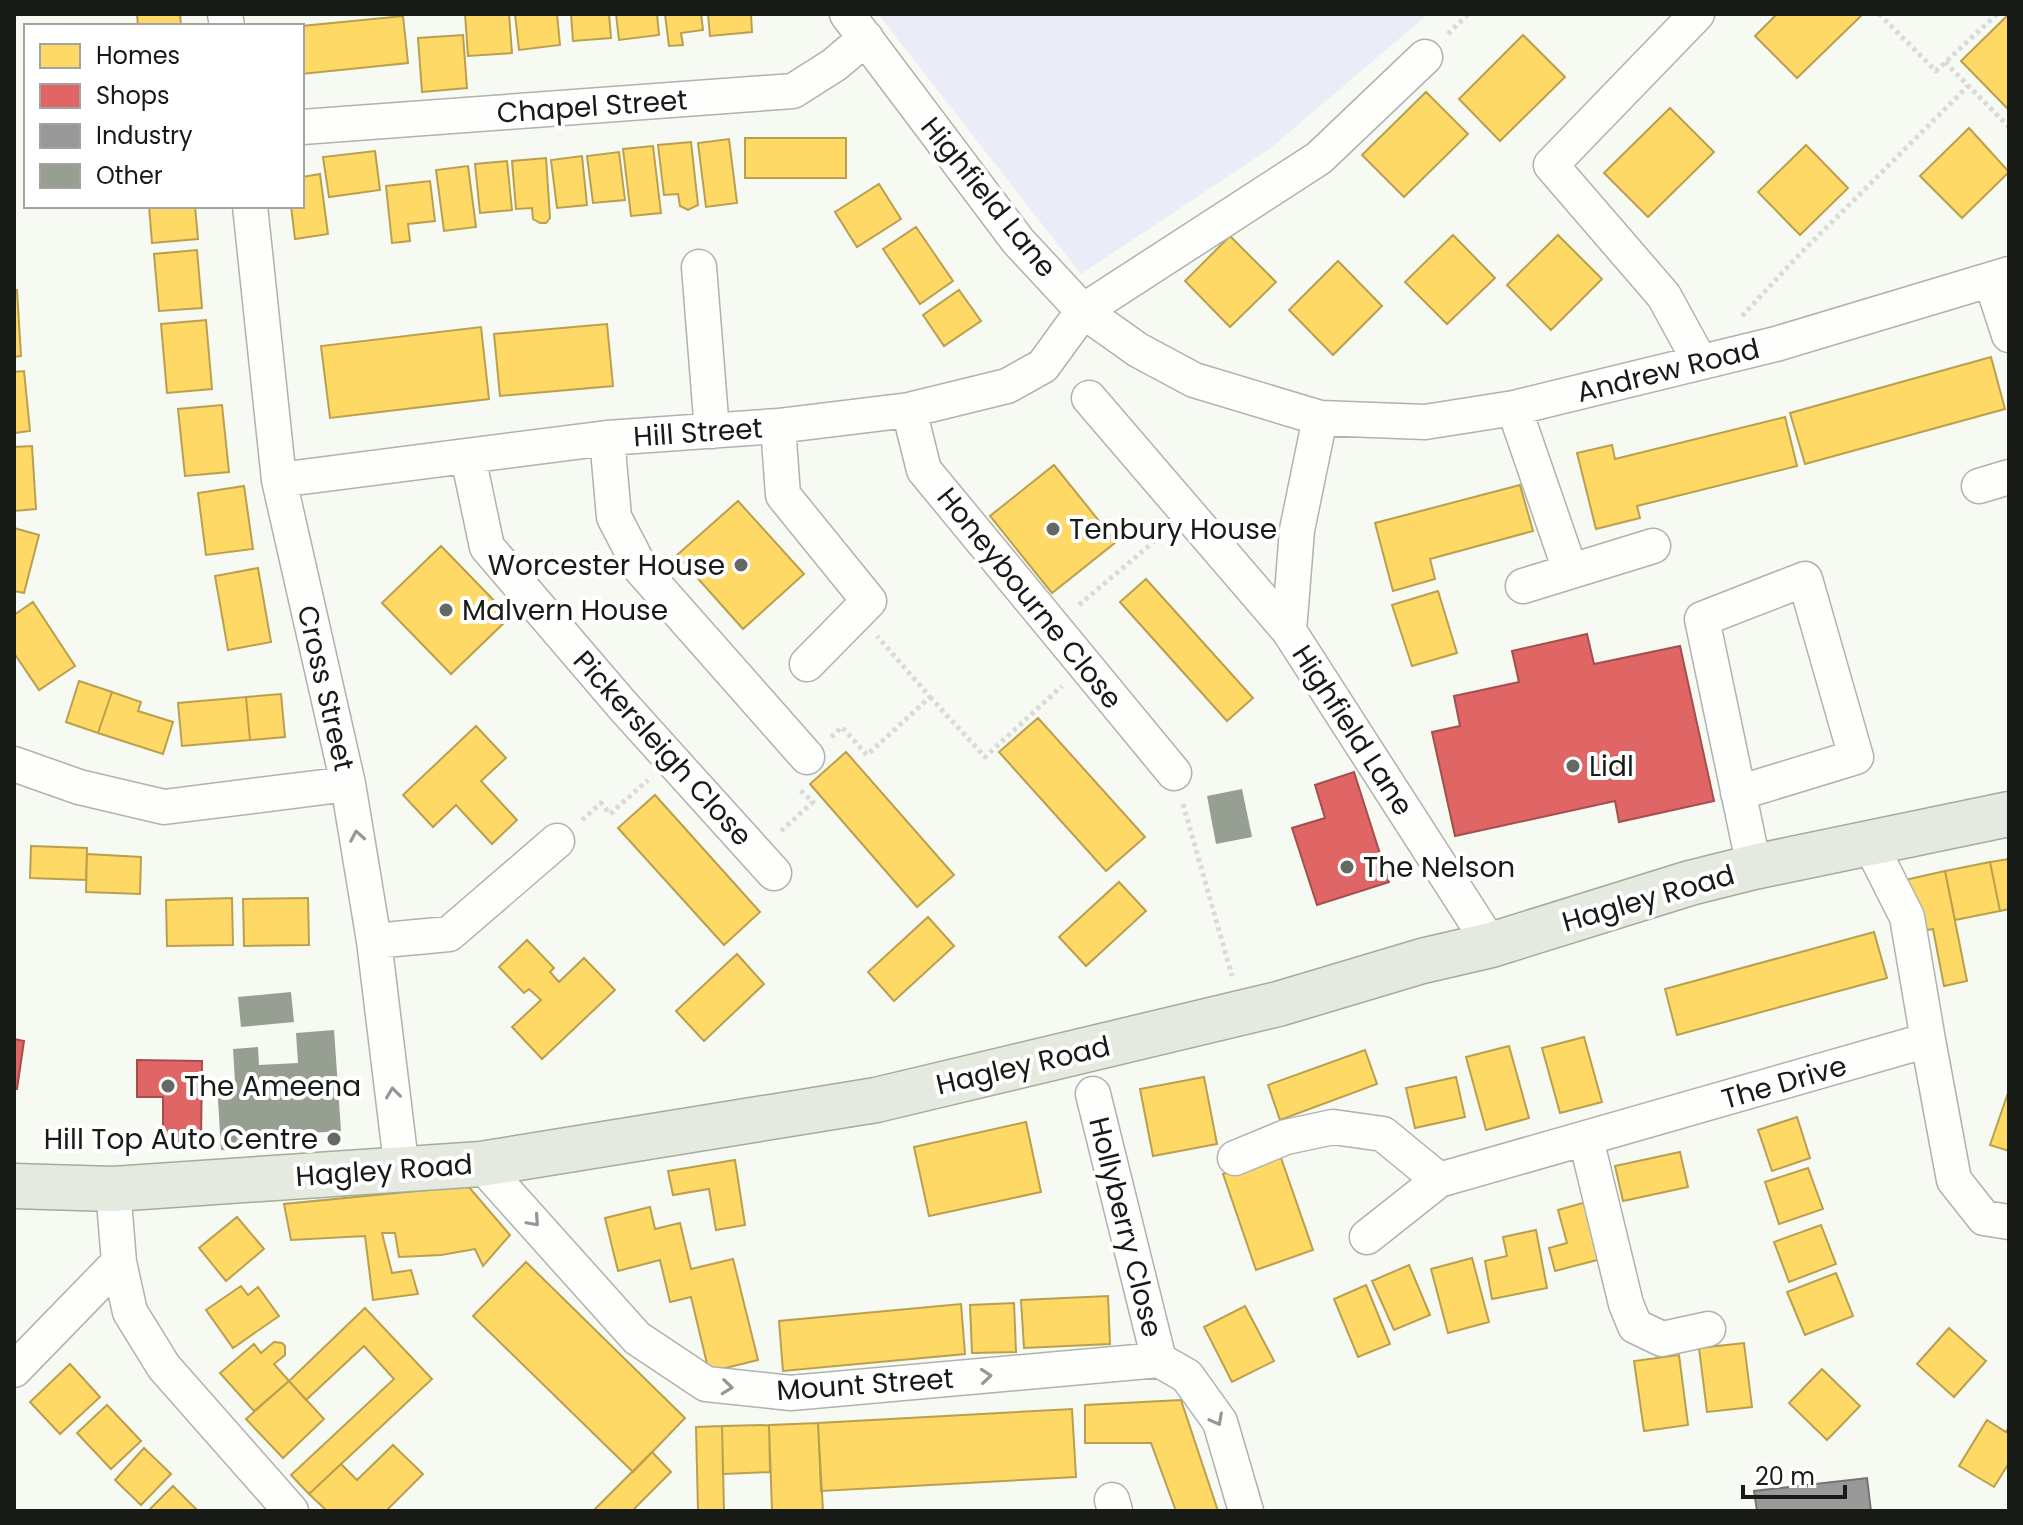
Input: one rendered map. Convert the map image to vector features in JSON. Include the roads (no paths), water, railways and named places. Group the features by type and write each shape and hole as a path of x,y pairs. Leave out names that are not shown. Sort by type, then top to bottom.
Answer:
{"main road":[{"name":"Hagley Road","path":"14,1186 113,1189 481,1164 876,1100 1243,1012 1422,961 1491,945 1690,883 2009,814"}],"street":[{"path":"1687,17 1551,165 1664,296 1700,362"},
{"name":"Chapel Street","path":"304,127 793,91 834,65 857,26"},
{"name":"Highfield Lane","path":"857,26 1018,241 1083,311 1138,350 1194,380 1320,418 1297,530 1289,631 1491,945"},
{"path":"1083,311 1319,158 1425,57"},
{"name":"Cross Street","path":"250,208 279,480 348,784 374,941 402,1171"},
{"path":"699,267 712,431"},
{"path":"2000,277 2009,335"},
{"name":"Andrew Road","path":"1320,418 1425,422 1514,408 1776,344 2000,277"},
{"name":"Hill Street","path":"279,480 607,438 778,426 909,410 1007,386 1043,366 1083,311"},
{"path":"1089,398 1289,631"},
{"path":"1514,408 1570,570"},
{"name":"Honeybourne Close","path":"909,410 924,470 1174,773"},
{"path":"778,426 783,495 869,601 807,664"},
{"path":"607,438 614,517 641,569 807,757"},
{"name":"Pickersleigh Close","path":"468,457 487,547 766,864"},
{"path":"1523,586 1653,546"},
{"path":"1738,793 1856,757 1805,579 1702,619 1738,793 1754,867"},
{"path":"14,764 79,787 164,807 348,784"},
{"path":"374,941 449,934 557,841"},
{"path":"1869,842 1907,917 1954,1180 1984,1218 2009,1222"},
{"name":"The Drive","path":"1367,1237 1439,1180 1928,1040"},
{"name":"Hollyberry Close","path":"1093,1094 1159,1360"},
{"path":"1235,1158 1286,1137 1333,1127 1383,1134 1439,1180"},
{"path":"1586,1139 1626,1304 1635,1326 1662,1339 1708,1329"},
{"name":"Mount Street","path":"481,1164 637,1338 706,1384 791,1393 1159,1360"},
{"path":"113,1189 119,1262 130,1312 164,1367 291,1511"},
{"path":"14,1370 119,1262"},
{"path":"1159,1360 1187,1376 1220,1422 1246,1511"}],"place":[{"name":"Tenbury House","path":"1053,529"},
{"name":"Worcester House","path":"741,565"},
{"name":"Malvern House","path":"446,610"},
{"name":"Lidl","path":"1573,766"},
{"name":"The Nelson","path":"1347,867"},
{"name":"The Ameena","path":"168,1086"},
{"name":"Hill Top Auto Centre","path":"334,1139"}]}
